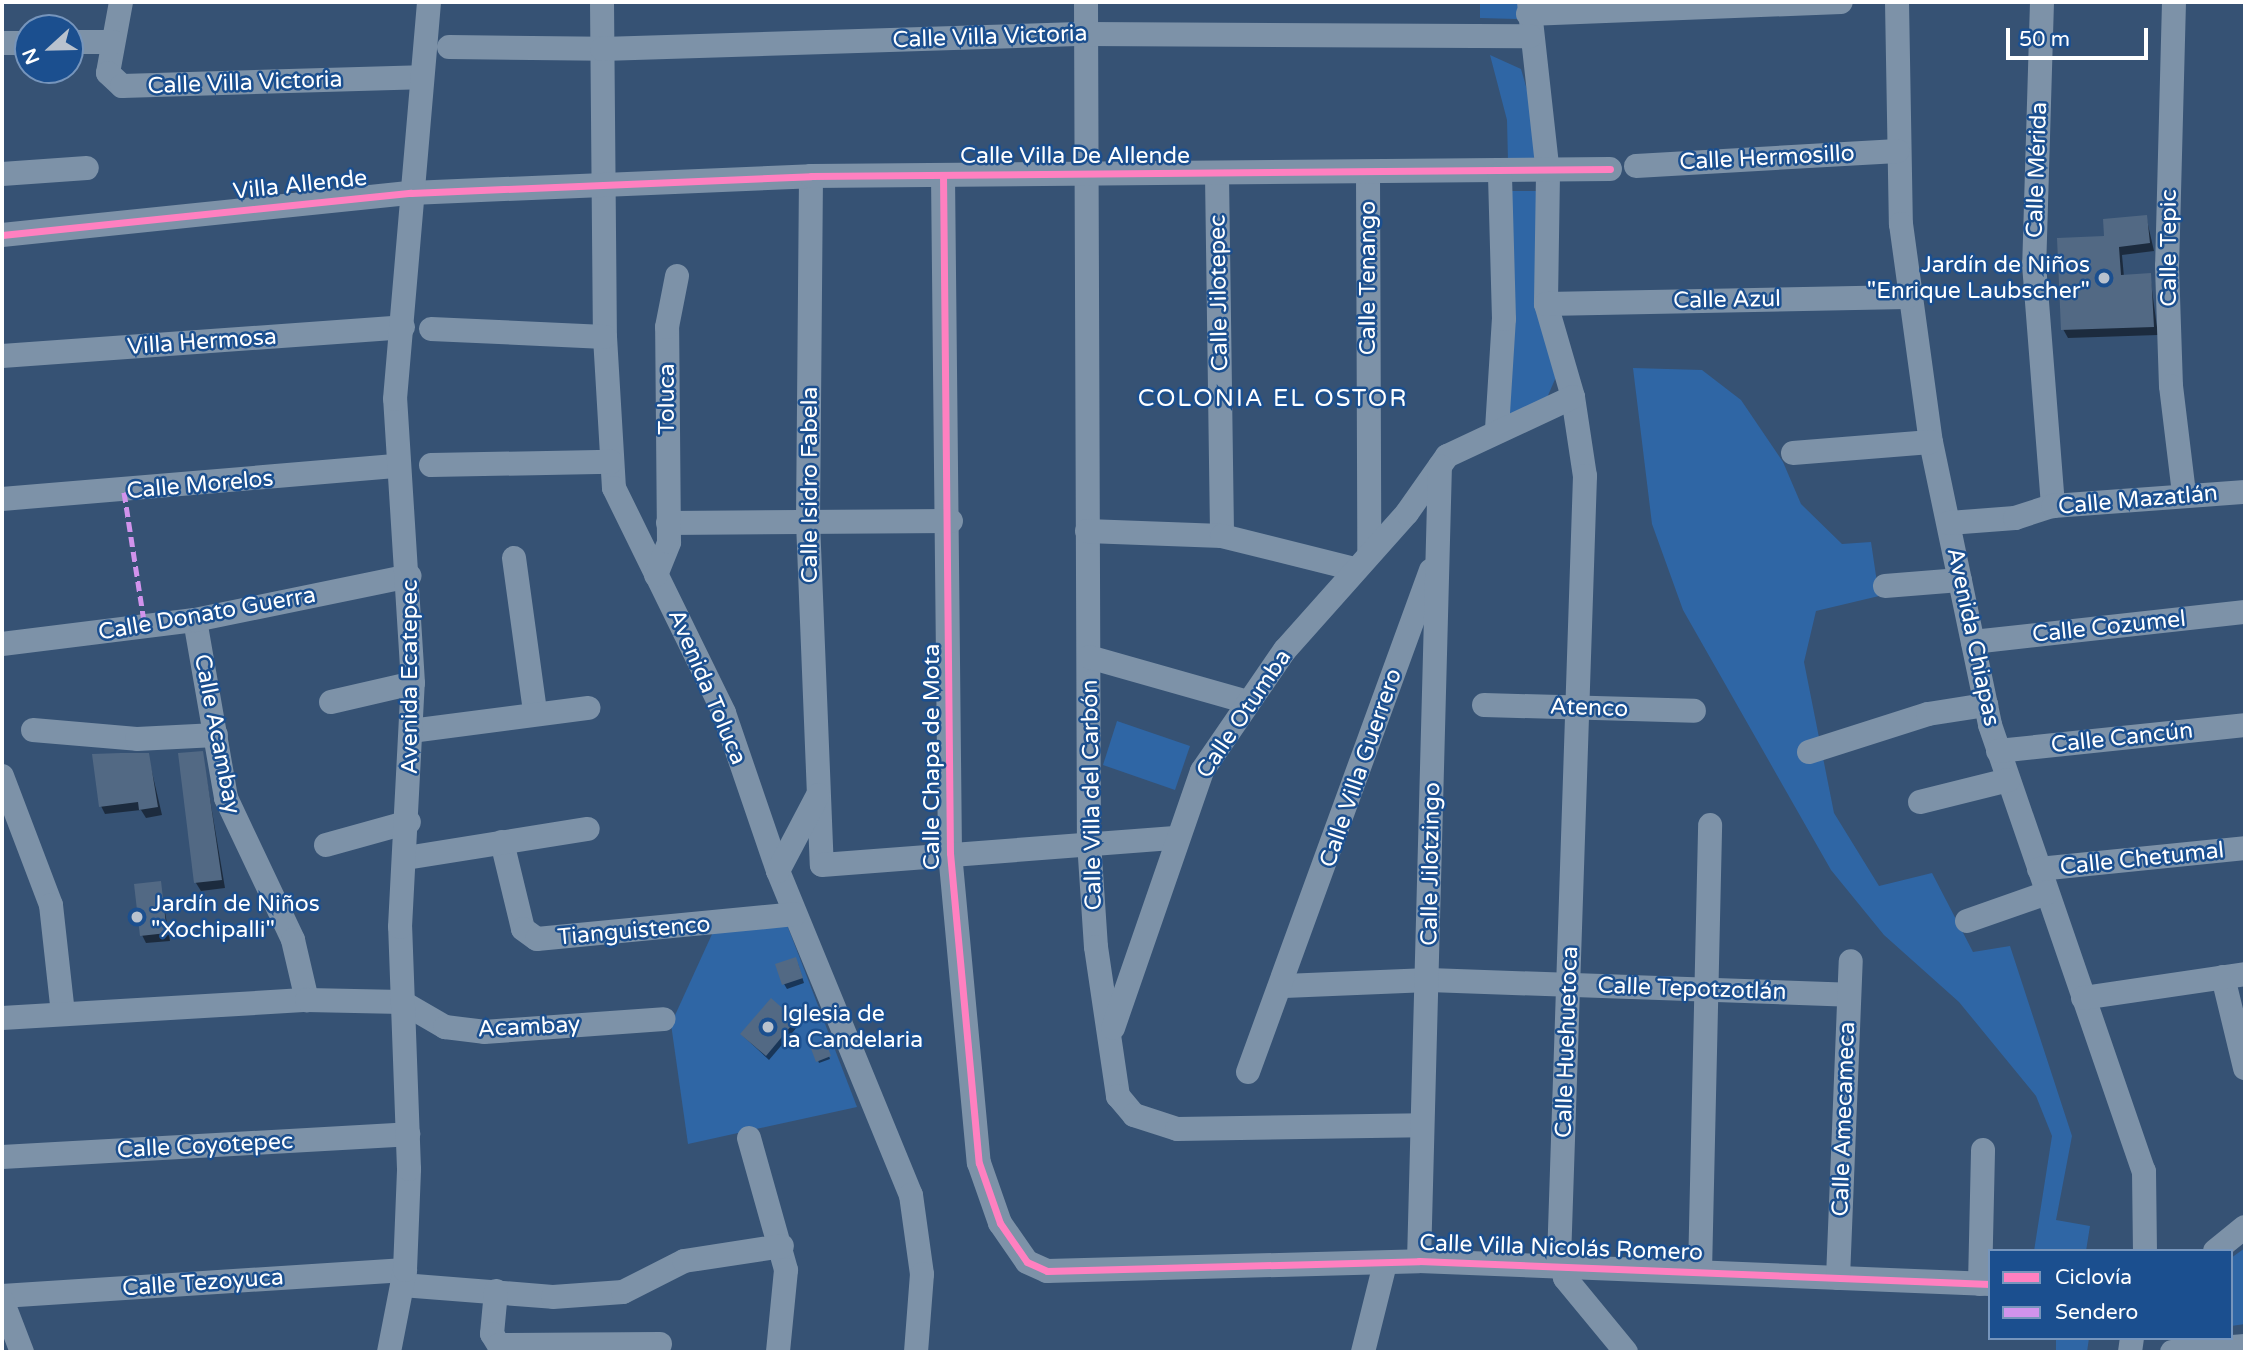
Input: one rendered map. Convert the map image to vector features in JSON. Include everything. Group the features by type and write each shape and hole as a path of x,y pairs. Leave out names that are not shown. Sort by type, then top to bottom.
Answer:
{"street":[{"name":"Calle Villa Victoria","path":"121,2 108,73 122,86 420,77"},
{"name":"Avenida Ecatepec","path":"389,1352 404,1278 408,1134 402,1002 413,683 410,576 398,466 395,399 403,327 420,77 429,2"},
{"name":"Avenida Toluca","path":"602,2 605,337 611,462 619,500 724,713 778,871 914,1205 922,1274 916,1352"},
{"name":"Calle Villa del Carbón","path":"1086,2 1089,842 1096,947 1113,1028 1110,1068 1118,1096 1153,1125 1421,1125"},
{"name":"Calle Villa Victoria","path":"449,47 602,49 1086,34 1529,17 1615,6 1841,2"},
{"name":"Avenida Chiapas","path":"1897,2 1898,150 1907,297 1931,442 1998,751 2144,1171 2145,1249"},
{"name":"Calle Mérida","path":"2042,2 2034,264 2053,506"},
{"name":"Calle Tepic","path":"2174,2 2167,266 2171,386 2184,495"},
{"path":"1529,17 1548,174 1546,304 1573,397"},
{"path":"84,42 113,42"},
{"name":"Calle Hermosillo","path":"1636,166 1898,150"},
{"path":"2,174 87,168"},
{"path":"1548,174 1610,169"},
{"name":"Calle Tenango","path":"1362,560 1368,174"},
{"path":"1497,429 1504,319 1500,174"},
{"name":"Calle Villa De Allende","path":"603,187 811,176 1085,178 1548,174"},
{"name":"Calle Chapa de Mota","path":"943,175 951,521 950,853 979,1163 1012,1246 1047,1271"},
{"name":"Calle Jilotepec","path":"1217,175 1222,537"},
{"name":"Calle Isidro Fabela","path":"811,176 808,522 822,865 950,853"},
{"name":"Villa Allende","path":"2,235 411,193 603,187"},
{"name":"Toluca","path":"656,575 667,558 667,327 677,276"},
{"name":"Calle Azul","path":"1546,304 1907,297"},
{"name":"Villa Hermosa","path":"2,356 403,327"},
{"path":"431,329 605,337"},
{"name":"Calle Otumba","path":"1113,1028 1175,838 1202,771 1248,702 1362,560 1406,513 1440,466 1468,442 1573,397"},
{"name":"Calle Huehuetoca","path":"1560,1265 1586,476 1573,397"},
{"path":"1793,453 1931,442"},
{"path":"431,466 611,462"},
{"name":"Calle Morelos","path":"2,499 398,466"},
{"name":"Calle Jilotzingo","path":"1419,1261 1421,1125 1429,980 1438,550 1441,523 1440,466"},
{"name":"Calle Mazatlán","path":"1948,523 2015,518 2053,506 2245,492"},
{"path":"1406,513 1423,508 1441,523"},
{"path":"668,523 951,521"},
{"path":"1087,531 1222,537 1362,560"},
{"name":"Calle Villa Guerrero","path":"1248,1072 1284,986 1438,550"},
{"path":"514,558 535,712"},
{"name":"Calle Donato Guerra","path":"2,644 195,620 410,576"},
{"path":"1885,586 1961,580"},
{"name":"Calle Cozumel","path":"1973,642 2245,612"},
{"name":"Calle Acambay","path":"195,620 216,735 239,837 280,908 306,1000"},
{"path":"1089,657 1248,702"},
{"path":"331,702 413,683"},
{"name":"Atenco","path":"1484,705 1694,711"},
{"path":"1809,752 1928,714 1986,705"},
{"path":"411,731 535,712 589,708"},
{"name":"Calle Cancún","path":"1998,751 2245,725"},
{"path":"33,730 137,739 216,735"},
{"path":"2,776 51,905 64,1013"},
{"path":"1920,802 2008,780"},
{"path":"778,871 819,794"},
{"path":"326,845 409,822"},
{"path":"1700,1272 1710,825"},
{"path":"406,858 588,829"},
{"path":"950,853 1175,838"},
{"name":"Tianguistenco","path":"502,842 523,929 537,939 796,914"},
{"name":"Calle Chetumal","path":"2039,869 2245,848"},
{"name":"Calle Chetumal","path":"1967,921 2048,893"},
{"name":"Calle Amecameca","path":"1838,1278 1851,961"},
{"path":"2083,998 2234,975 2245,1068"},
{"name":"Calle Tepotzotlán","path":"1284,986 1429,980 1849,995"},
{"path":"2,1018 306,1000 402,1002"},
{"name":"Acambay","path":"402,1002 445,1027 484,1032 664,1019"},
{"name":"Calle Coyotepec","path":"2,1157 408,1134"},
{"path":"749,1138 782,1246 778,1352"},
{"path":"1983,1150 1985,1284"},
{"path":"2218,1249 2245,1227"},
{"name":"Calle Tezoyuca","path":"2,1298 404,1278 553,1297 623,1292 684,1261 782,1246"},
{"name":"Calle Villa Nicolás Romero","path":"1047,1271 1419,1261 1985,1284"},
{"path":"1363,1352 1385,1264"},
{"path":"1560,1265 1626,1352"},
{"path":"496,1291 492,1334 499,1345 660,1344"},
{"path":"2,1298 22,1352"},
{"path":"2172,1352 2240,1348"}],"shaded area":[{"path":"1480,2 1519,2 1517,19 1480,18"},
{"path":"1490,55 1521,69 1534,114 1534,161 1508,161 1507,120"},
{"path":"1509,191 1541,191 1556,377 1546,400 1504,417"},
{"path":"1633,368 1702,370 1741,400 1783,462 1801,504 1842,544 1871,542 1879,596 1816,611 1804,662 1834,813 1879,886 1932,873 1973,952 2010,946 2072,1136 2056,1220 2090,1226 2086,1249 2034,1249 2052,1136 2036,1096 1959,1002 1884,935 1831,870 1683,610 1652,524"},
{"path":"1117,721 1190,746 1175,790 1103,765"},
{"path":"784,917 857,1107 688,1144 671,1024 713,932"},
{"path":"2245,1248 2245,1324 2233,1326 2233,1257"},
{"path":"2056,1340 2089,1340 2087,1352 2056,1352"}],"building":[{"name":"Jardín de Niños \"Enrique Laubscher\"","path":"2147,215 2150,243 2119,247 2121,275 2151,273 2154,327 2061,330 2057,238 2104,236 2103,219"},
{"path":"203,751 222,880 194,883 178,753"},
{"path":"149,753 158,807 139,810 138,802 99,807 92,754"},
{"path":"161,881 167,933 140,936 134,884"},
{"path":"796,957 803,978 782,985 775,964"},
{"name":"Iglesia de la Candelaria","path":"771,998 796,1020 766,1056 740,1034"},
{"path":"825,1040 831,1056 816,1062 810,1046"}],"marked path":[{"path":"124,492 145,627"}],"cycle path":[{"path":"2,235 411,193 811,176 1610,169"},
{"path":"943,175 950,853 979,1163 1000,1223 1027,1262 1047,1271 1419,1261 1988,1284"}],"place":[{"name":"Jardín de Niños \"Enrique Laubscher\"","path":"2104,278"},
{"name":"Jardín de Niños \"Xochipalli\"","path":"137,917"},
{"name":"Iglesia de la Candelaria","path":"768,1027"}],"district":[{"name":"COLONIA EL OSTOR","path":"1273,399"}]}
